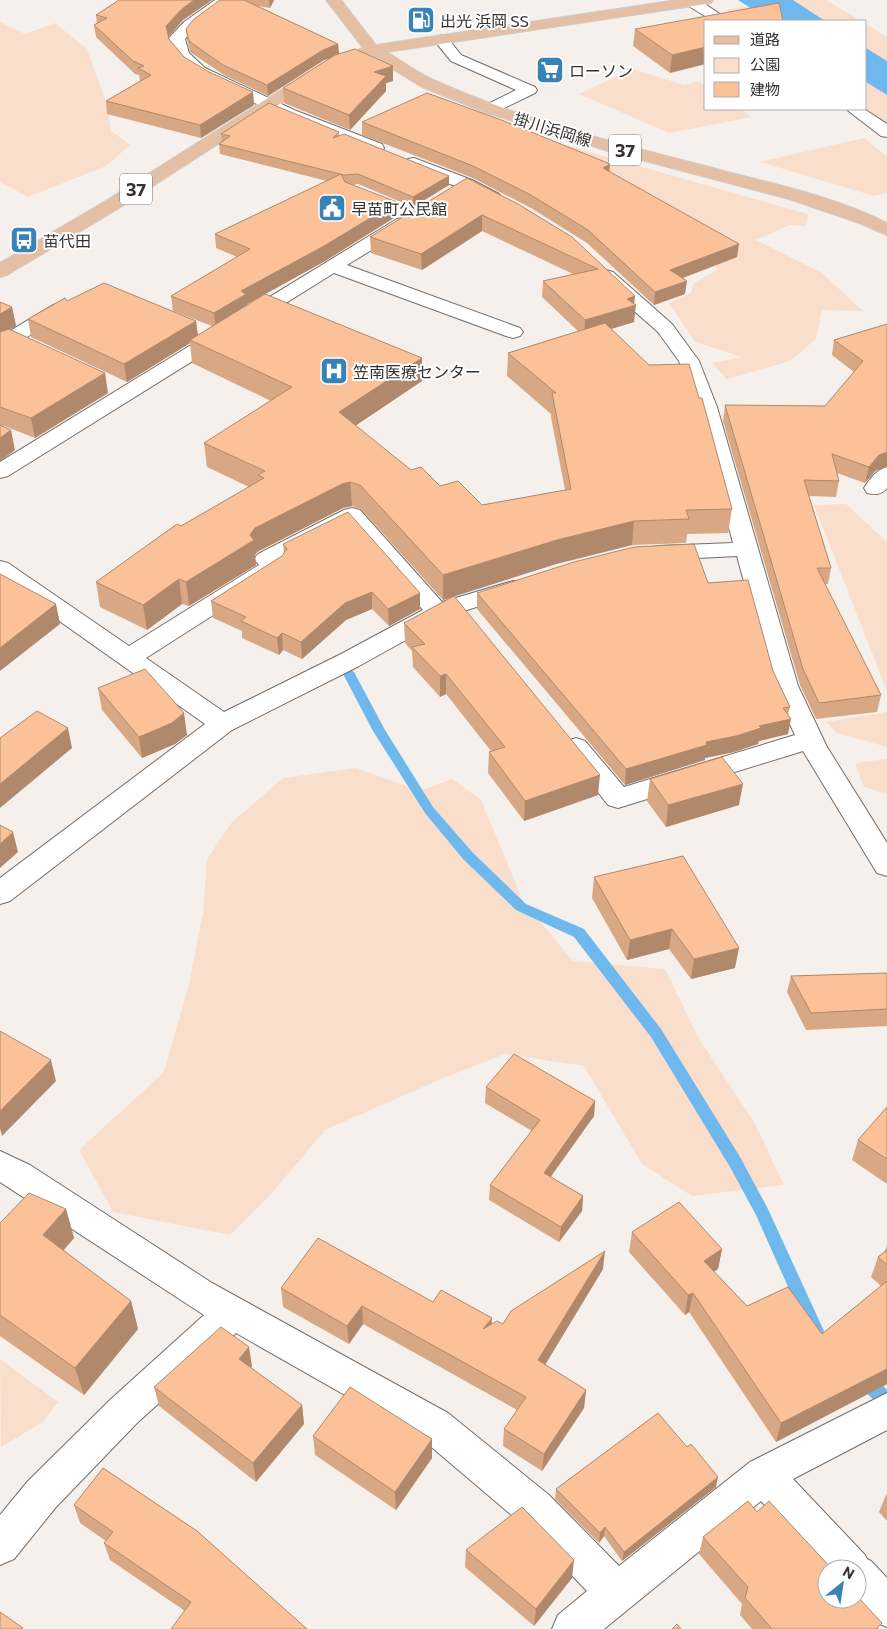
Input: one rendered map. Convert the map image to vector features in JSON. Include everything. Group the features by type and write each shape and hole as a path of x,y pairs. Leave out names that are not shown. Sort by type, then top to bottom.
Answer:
{"main road":[{"name":"掛川浜岡線","path":"332,0 372,50 428,84 490,109 617,148 795,195 866,219 887,230"},
{"path":"372,50 699,1"},
{"name":"37","path":"0,271 110,206 330,65 372,50"}],"street":[{"path":"225,0 189,25 177,38 182,55 199,71 270,102 288,113 466,184 507,206"},
{"path":"699,1 721,20"},
{"path":"442,40 456,58 529,90 490,109"},
{"path":"855,110 887,132"},
{"path":"444,198 466,184"},
{"path":"0,471 26,445 208,334 332,266 411,212"},
{"path":"591,260 665,328 689,361 707,407 784,686 810,740 887,866"},
{"path":"332,266 513,332"},
{"path":"14,343 76,300"},
{"path":"128,658 274,566 266,559 352,515 449,609 478,627"},
{"path":"632,554 746,550"},
{"path":"0,568 223,724"},
{"path":"0,893 223,724 449,609 538,580"},
{"path":"563,731 618,798 810,740"},
{"path":"0,1165 200,1294 435,1426 535,1508 617,1593"},
{"path":"0,1545 42,1494 124,1411 233,1312"},
{"path":"572,1629 763,1475 881,1414"},
{"path":"763,1475 842,1559"},
{"path":"867,1586 887,1607"}],"green space":[{"path":"782,0 826,0 859,20 741,20 726,10"},
{"path":"0,22 25,34 55,23 87,49 107,105 111,131 130,145 106,166 28,197 0,182"},
{"path":"867,25 887,37 887,126 864,110 867,110"},
{"path":"632,69 685,85 698,81 704,85 704,110 742,110 752,117 669,133 579,94"},
{"path":"533,136 808,214 806,226 790,225 756,240 822,273 863,311 822,310 816,339 790,361 727,379 712,363 742,357 695,342 669,303 691,293 694,283 719,269 670,239"},
{"path":"864,138 887,156 887,193 874,196 760,162"},
{"path":"846,504 887,542 887,691 814,505"},
{"path":"887,712 887,747 837,733 826,722"},
{"path":"887,759 887,794 864,787 855,763"},
{"path":"356,768 420,791 452,779 481,800 523,901 573,961 665,969 699,1039 754,1122 784,1185 692,1196 642,1164 584,1066 505,1054 441,1079 325,1130 271,1194 230,1235 113,1212 79,1150 164,1072 189,984 203,913 207,859 231,823 283,778"},
{"path":"0,1359 58,1402 43,1422 1,1447"}],"water":[{"path":"738,0 793,0 823,20 769,20"},
{"path":"867,49 887,61 887,95 867,83"}],"building":[{"path":"119,0 194,0 182,9 166,26 169,39 184,57 209,72 253,92 200,125 106,101 151,75 138,68 144,66 133,61 94,25 107,18 96,15"},
{"path":"220,0 244,0 338,44 323,50 267,85 223,65 189,41 186,29 194,19"},
{"path":"779,3 783,20 704,20 704,47 672,55 635,29"},
{"path":"355,49 393,66 374,72 386,76 349,115 283,88 335,55"},
{"path":"427,93 504,121 610,164 603,168 739,244 670,270 687,281 655,292 588,230 531,195 473,166 362,122"},
{"path":"269,103 339,132 333,138 344,134 449,176 413,197 358,174 344,175 219,144 230,136 221,134"},
{"path":"341,174 345,182 397,202 324,246 241,291 246,294 214,313 171,296 250,249 215,234"},
{"path":"467,178 518,204 572,237 635,296 627,299 636,305 585,320 543,281 598,269 482,215 421,254 370,237"},
{"path":"104,283 196,321 124,364 28,319 65,298 67,301"},
{"path":"265,294 422,358 339,412 411,470 421,467 440,486 458,481 482,505 571,489 552,393 556,393 508,353 605,323 649,365 689,364 699,398 702,398 732,509 686,510 689,519 634,521 557,540 443,575 360,485 350,482 342,484 255,528 250,535 254,540 186,582 179,579 143,605 96,582 177,524 181,526 264,478 258,475 265,471 204,443 292,387 190,340"},
{"path":"0,302 12,307 0,314"},
{"path":"887,324 887,452 879,455 869,467 832,454 839,481 804,480 831,568 817,568 881,695 819,703 803,669 725,405 825,406 863,361 834,340"},
{"path":"9,329 105,373 31,418 0,407 0,332"},
{"path":"0,425 11,430 0,438"},
{"path":"348,512 420,593 388,609 372,592 345,603 301,642 282,633 277,638 241,621 246,617 211,601 282,556 287,549 283,544"},
{"path":"694,544 708,583 748,580 773,671 790,707 783,708 791,719 759,726 761,728 736,736 706,742 707,745 626,769 477,593 574,562 634,547"},
{"path":"0,574 56,604 0,648"},
{"path":"454,596 600,775 525,801 489,752 505,747 446,674 440,676 412,647 425,644 404,623"},
{"path":"145,669 184,713 172,723 139,737 98,688"},
{"path":"37,711 68,728 0,784 0,738"},
{"path":"722,757 743,784 668,805 650,779"},
{"path":"0,825 13,832 0,844"},
{"path":"683,856 739,948 694,959 672,929 630,940 594,877"},
{"path":"887,973 887,1009 811,1013 791,976"},
{"path":"0,1031 51,1060 0,1111"},
{"path":"514,1054 595,1101 544,1173 583,1196 561,1227 490,1185 540,1120 486,1087"},
{"path":"887,1107 887,1159 858,1140"},
{"path":"29,1193 66,1209 43,1235 131,1301 75,1368 0,1315 0,1223"},
{"path":"679,1202 722,1249 704,1261 747,1306 788,1287 822,1334 887,1281 887,1369 781,1423 693,1293 688,1295 632,1232"},
{"path":"318,1238 433,1302 441,1290 492,1318 483,1329 497,1321 503,1324 511,1311 605,1251 538,1360 586,1390 544,1454 504,1429 526,1397 362,1306 347,1326 281,1288"},
{"path":"887,1250 887,1265 878,1257"},
{"path":"221,1327 249,1347 239,1359 302,1405 253,1463 154,1387"},
{"path":"350,1387 432,1439 395,1492 313,1436"},
{"path":"658,1413 687,1447 691,1444 718,1477 624,1552 605,1527 600,1533 556,1489"},
{"path":"103,1468 197,1531 307,1629 171,1629 191,1602 104,1543 113,1532 74,1505"},
{"path":"748,1501 757,1512 769,1501 823,1559 817,1559 817,1609 867,1609 867,1607 882,1623 876,1629 772,1629 745,1598 748,1587 703,1537"},
{"path":"522,1507 574,1560 536,1609 466,1550"},
{"path":"0,1612 23,1628 0,1629"},
{"path":"677,1624 681,1629 672,1629"}],"waterway":[{"path":"348,672 379,731 429,810 468,856 521,907 579,933 656,1033 735,1162 762,1212 816,1331"},
{"path":"864,1378 887,1401"}],"place":[{"name":"出光 浜岡 SS","path":"421,20"},
{"name":"ローソン","path":"550,70"},
{"name":"早苗町公民館","path":"332,208"},
{"name":"苗代田","path":"24,240"},
{"name":"笠南医療センター","path":"334,371"}]}
